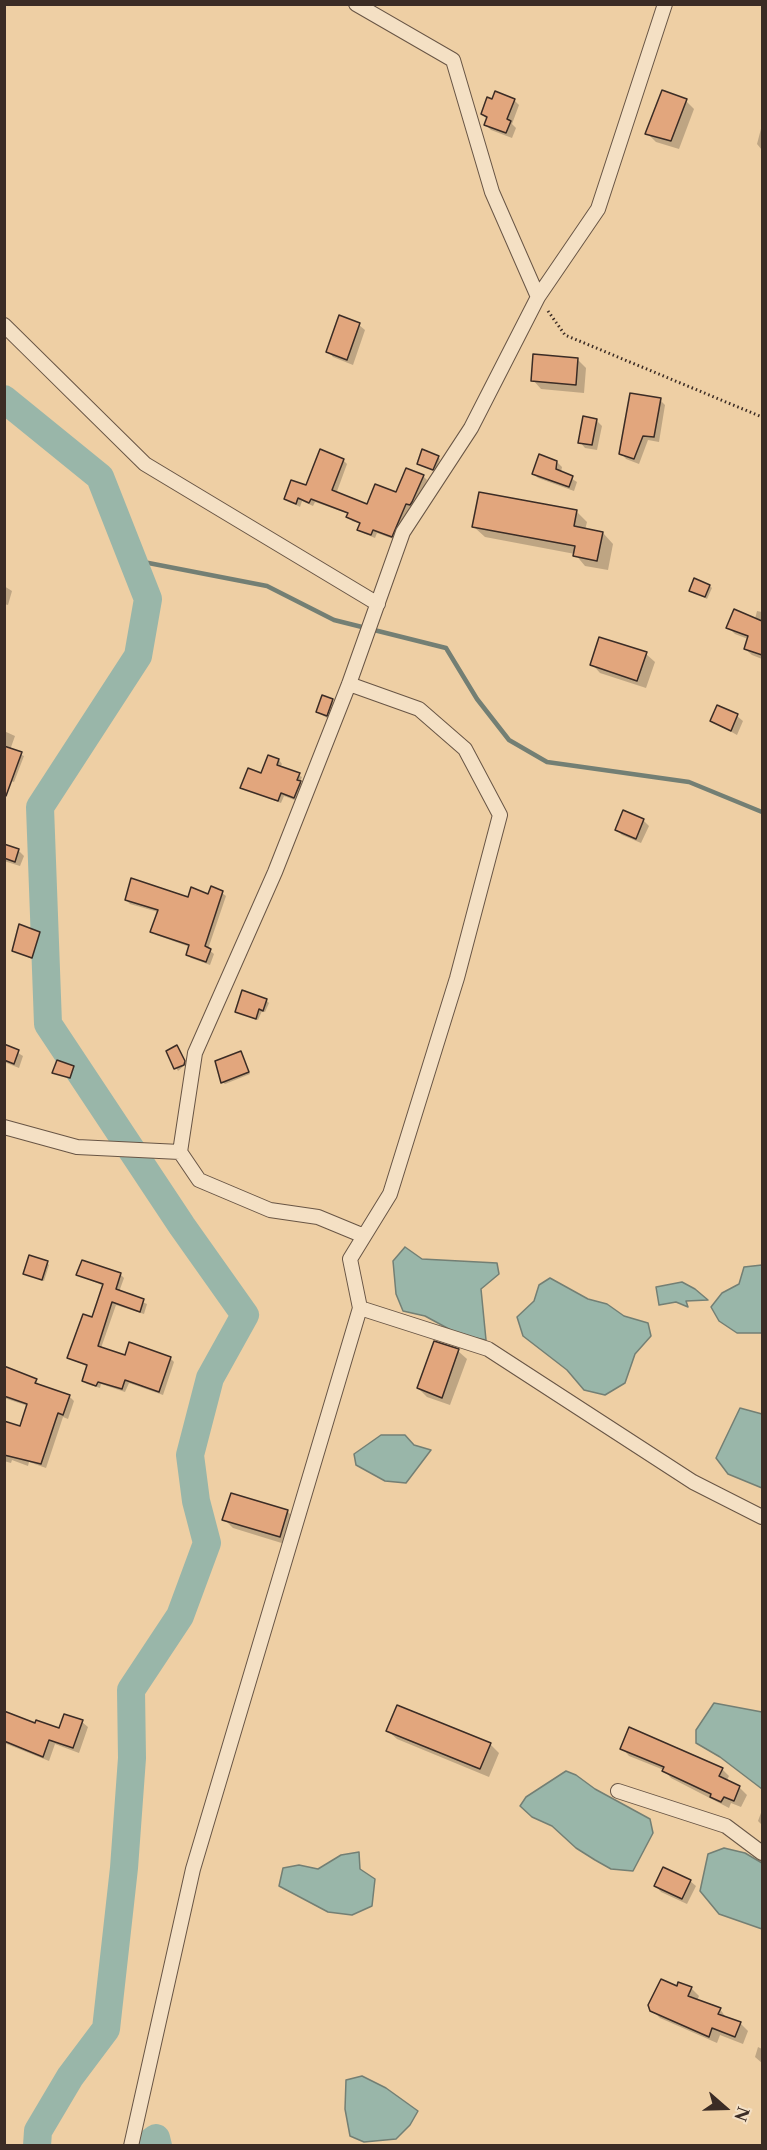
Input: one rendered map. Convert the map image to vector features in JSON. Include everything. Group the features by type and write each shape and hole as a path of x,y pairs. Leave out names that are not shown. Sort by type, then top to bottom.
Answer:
{"street":[{"path":"356,4 453,60 492,192 538,297"},
{"path":"364,1236 318,1217 270,1210 199,1180 180,1152 195,1053 275,872 350,684 403,532 471,428 538,297 598,209 665,4"},
{"path":"4,326 145,464 378,604"},
{"path":"131,2145 193,1869 360,1308 350,1259 390,1194 457,978 500,815 465,749 435,722 419,709 350,684"},
{"path":"4,1127 77,1147 180,1152"},
{"path":"360,1308 488,1349 693,1482 762,1516"},
{"path":"618,1791 726,1826 762,1853"}],"path":[{"path":"538,297 565,335 762,417"}],"shaded area":[{"path":"405,1247 422,1259 497,1263 499,1274 481,1289 486,1340 460,1335 425,1316 403,1311 396,1294 393,1261"},
{"path":"762,1265 762,1333 737,1333 719,1321 711,1307 722,1293 739,1284 744,1267"},
{"path":"550,1278 588,1299 607,1304 624,1316 648,1323 651,1336 635,1354 625,1383 605,1395 584,1390 567,1370 523,1336 517,1317 534,1301 539,1285"},
{"path":"682,1282 708,1300 686,1301 688,1307 676,1302 659,1305 656,1287"},
{"path":"740,1408 762,1414 762,1488 728,1474 716,1458"},
{"path":"381,1435 405,1435 414,1445 431,1450 406,1483 385,1481 356,1465 354,1454"},
{"path":"714,1703 762,1712 762,1789 720,1757 696,1743 696,1730"},
{"path":"566,1771 650,1819 653,1833 633,1871 611,1869 595,1860 576,1848 552,1826 532,1817 520,1806 526,1797"},
{"path":"724,1848 745,1853 762,1863 762,1929 719,1914 700,1891 708,1854"},
{"path":"359,1852 360,1869 375,1879 372,1906 352,1915 328,1912 279,1886 283,1868 299,1865 318,1869 341,1855"},
{"path":"362,2076 386,2088 418,2111 410,2125 396,2139 364,2142 350,2136 345,2109 346,2080"}],"building":[{"path":"662,90 687,99 671,141 645,134"},
{"path":"495,91 515,99 507,119 511,121 506,133 484,125 487,117 481,114 487,97 492,99"},
{"path":"339,315 360,323 347,360 326,352"},
{"path":"533,354 578,358 576,385 531,381"},
{"path":"630,393 661,398 654,437 643,436 634,459 619,454"},
{"path":"583,416 597,419 592,445 578,443"},
{"path":"320,449 344,459 332,490 367,504 375,484 396,492 406,468 424,475 412,502 410,505 406,504 392,537 373,530 371,535 357,530 360,523 346,517 348,513 311,499 309,503 298,498 296,504 284,499 291,480 306,485"},
{"path":"422,449 439,456 433,470 417,464"},
{"path":"539,454 557,461 556,469 573,476 569,487 532,474"},
{"path":"479,492 577,510 574,526 603,532 597,561 573,556 575,546 472,527"},
{"path":"694,578 710,585 705,597 689,591"},
{"path":"734,609 762,621 762,655 744,649 748,636 726,628"},
{"path":"599,637 647,652 637,681 590,665"},
{"path":"322,695 333,699 327,716 316,712"},
{"path":"717,705 738,714 731,731 710,721"},
{"path":"4,746 22,752 6,796 4,796"},
{"path":"268,755 279,759 277,765 300,773 297,780 301,781 294,798 281,793 278,801 240,788 248,768 261,773"},
{"path":"623,810 644,819 636,839 615,830"},
{"path":"4,844 19,849 15,862 4,858"},
{"path":"131,878 188,897 191,887 208,894 211,886 223,891 205,946 211,949 206,962 186,955 189,945 150,932 158,910 125,900"},
{"path":"19,924 40,932 32,958 12,951"},
{"path":"242,990 267,999 263,1011 259,1009 256,1019 235,1012"},
{"path":"4,1044 19,1050 14,1064 4,1060"},
{"path":"177,1045 185,1061 184,1065 174,1069 166,1051"},
{"path":"241,1051 249,1072 221,1083 215,1061"},
{"path":"57,1060 74,1066 70,1078 52,1073"},
{"path":"29,1255 48,1261 42,1280 23,1274"},
{"path":"82,1260 121,1273 116,1289 144,1299 140,1312 112,1302 98,1346 125,1355 129,1342 171,1357 159,1392 125,1380 122,1389 98,1382 96,1386 82,1381 87,1365 67,1358 83,1314 92,1317 103,1284 76,1275"},
{"path":"434,1341 459,1349 442,1398 417,1388"},
{"path":"4,1366 37,1379 35,1383 70,1395 63,1415 58,1413 41,1464 4,1455 4,1421 20,1426 27,1404 4,1396"},
{"path":"231,1493 288,1510 280,1537 222,1520"},
{"path":"397,1705 491,1743 480,1769 386,1731"},
{"path":"4,1711 35,1723 36,1720 59,1728 64,1714 83,1720 73,1748 49,1740 43,1757 4,1741"},
{"path":"629,1727 723,1768 719,1776 740,1786 734,1801 724,1797 721,1802 710,1797 711,1794 662,1771 664,1767 620,1749"},
{"path":"663,1867 691,1880 682,1899 654,1886"},
{"path":"661,1979 677,1986 678,1982 692,1987 688,1996 721,2008 718,2014 741,2022 735,2037 712,2028 709,2037 650,2011 648,2005"}],"waterway":[{"path":"4,399 100,477 148,599 138,656 40,807 48,1024 182,1226 245,1315 210,1378 190,1455 196,1501 207,1543 180,1616 131,1690 132,1758 124,1868 106,2029 70,2077 38,2131 37,2146"},
{"path":"133,560 267,586 334,620 446,648 477,699 509,740 547,762 689,782 762,812"},
{"path":"145,2146 156,2138 158,2146"}]}
